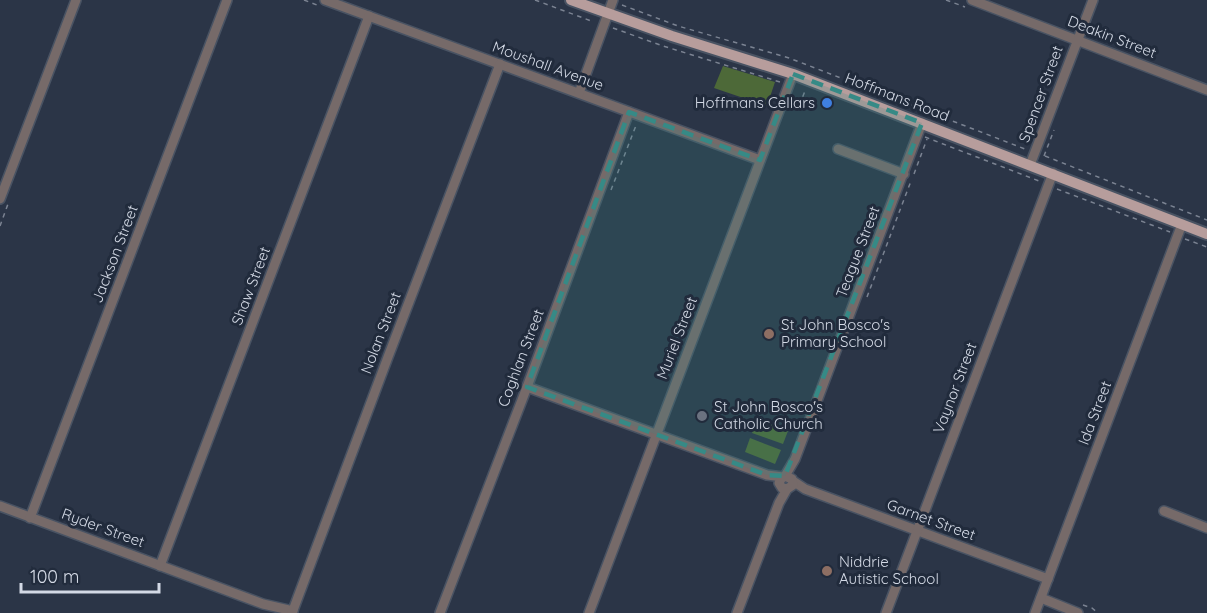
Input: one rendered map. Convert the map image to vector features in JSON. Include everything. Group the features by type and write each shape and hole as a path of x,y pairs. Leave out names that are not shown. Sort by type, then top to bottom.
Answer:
{"main road":[{"name":"Hoffmans Road","path":"571,0 672,36 793,74 1207,234"}],"street":[{"path":"0,199 76,0"},
{"name":"Jackson Street","path":"30,518 227,0"},
{"name":"Moushall Avenue","path":"325,0 760,160"},
{"path":"579,93 613,0"},
{"name":"Deakin Street","path":"972,0 1207,90"},
{"name":"Spencer Street","path":"1030,165 1093,0"},
{"name":"Shaw Street","path":"160,566 369,16"},
{"name":"Nolan Street","path":"292,612 500,64"},
{"name":"Muriel Street","path":"589,613 793,74"},
{"name":"Coghlan Street","path":"440,613 629,112"},
{"name":"Teague Street","path":"737,613 922,123"},
{"path":"838,149 904,174"},
{"name":"Vaynor Street","path":"886,613 1053,173"},
{"name":"Ida Street","path":"1035,613 1182,224"},
{"name":"Garnet Street","path":"527,387 1048,579"},
{"name":"Ryder Street","path":"0,506 263,604 292,612"},
{"path":"1164,511 1207,528"},
{"path":"1041,598 1078,613"},
{"name":"Ryder Street","path":"263,604 282,613"}],"path":[{"path":"535,0 663,46 781,82"},
{"path":"622,5 678,26 789,58 1035,153"},
{"path":"609,194 638,124"},
{"path":"1056,125 1044,156 1207,220"},
{"path":"918,135 1207,247"}],"highlighted area":[{"path":"793,74 922,123 785,476 767,475 527,387 629,112 760,160"}],"green space":[{"path":"723,66 775,82 767,106 714,88"},
{"path":"757,419 788,431 783,444 752,433"},
{"path":"750,438 781,450 775,464 745,452"}],"place":[{"name":"Hoffmans Cellars","path":"827,103"},
{"name":"St John Bosco's Primary School","path":"769,334"},
{"name":"St John Bosco's Catholic Church","path":"702,416"},
{"name":"Niddrie Autistic School","path":"827,571"}]}
